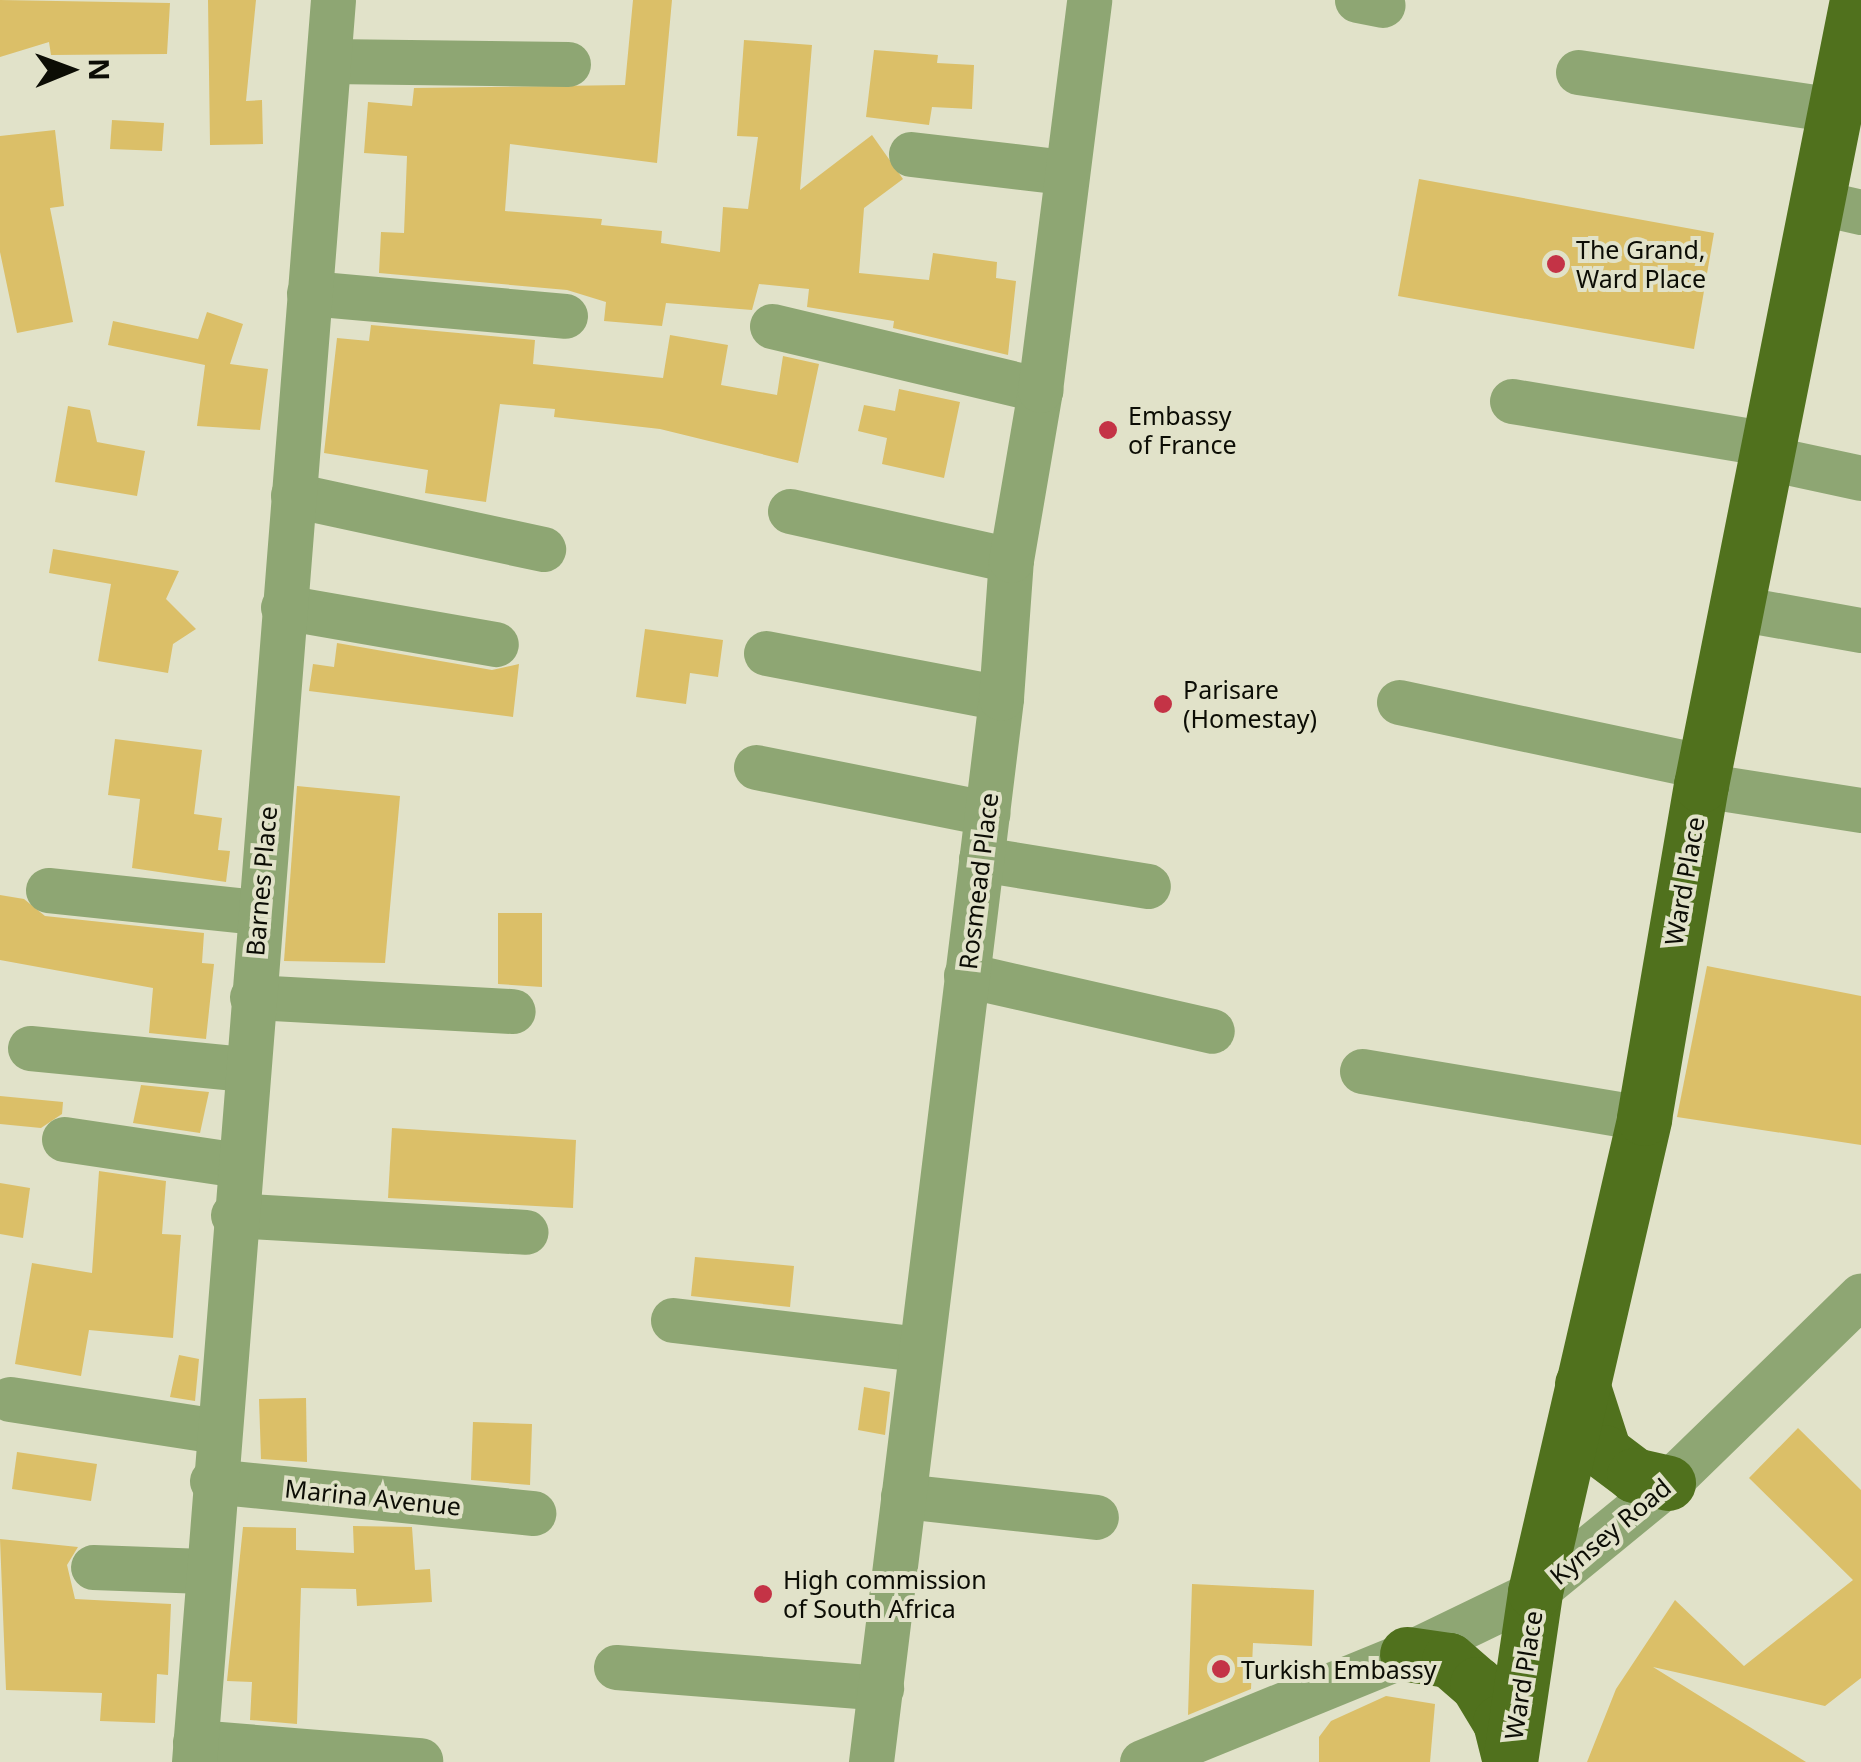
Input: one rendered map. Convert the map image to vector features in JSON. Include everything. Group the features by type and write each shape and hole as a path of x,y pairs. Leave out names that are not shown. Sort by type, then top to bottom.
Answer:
{"main road":[{"name":"Ward Place","path":"1510,1762 1535,1592 1644,1118 1702,776 1769,451 1839,207 1856,0"},
{"path":"1582,1384 1604,1452 1634,1474 1668,1484"},
{"path":"1407,1654 1449,1660 1477,1684 1500,1722 1510,1762"}],"street":[{"name":"Barnes Place","path":"194,1752 204,1571 333,0"},
{"name":"Rosmead Place","path":"871,1762 1001,698 1011,560 1040,390 1089,0"},
{"path":"328,61 568,64"},
{"path":"1578,72 1845,102"},
{"path":"911,154 1065,172"},
{"path":"309,293 564,316"},
{"path":"772,326 1040,390"},
{"path":"1512,401 1769,451 1861,478"},
{"path":"293,496 543,549"},
{"path":"790,511 1011,560"},
{"path":"283,607 496,644"},
{"path":"1737,608 1861,630"},
{"path":"766,653 1001,698"},
{"path":"1398,702 1702,776 1861,810"},
{"path":"756,767 986,813"},
{"path":"981,859 1148,886"},
{"path":"48,890 258,912"},
{"path":"966,975 1212,1030"},
{"path":"252,997 512,1010"},
{"path":"30,1048 246,1069"},
{"path":"1362,1071 1644,1118"},
{"path":"64,1139 237,1165"},
{"path":"233,1215 526,1232"},
{"path":"673,1320 920,1349"},
{"name":"Kynsey Road","path":"1142,1762 1407,1654 1535,1592 1668,1484 1851,1324"},
{"path":"10,1399 216,1431"},
{"name":"Marina Avenue","path":"212,1480 533,1513"},
{"path":"903,1496 1096,1517"},
{"path":"94,1567 204,1571"},
{"path":"616,1666 881,1688"},
{"path":"194,1752 420,1760"}],"building":[{"path":"0,0 170,3 167,54 51,55 49,42 0,57"},
{"path":"208,0 256,0 246,101 262,100 263,144 210,145"},
{"path":"633,0 672,0 657,163 510,144 505,211 602,219 601,225 662,231 661,243 720,252 723,207 748,209 758,137 737,136 744,40 812,45 800,190 872,135 903,179 864,208 859,273 929,280 933,253 997,262 996,278 1016,281 1008,355 893,328 894,321 807,307 809,289 759,284 752,310 666,303 662,326 604,321 606,302 567,290 379,273 381,232 404,233 407,156 364,153 368,102 412,106 414,88 625,85"},
{"path":"874,50 938,55 937,63 974,65 972,109 932,107 929,125 866,117"},
{"path":"112,120 164,123 162,151 110,149"},
{"path":"55,130 64,206 50,208 73,322 17,333 0,252 0,136"},
{"name":"The Grand, Ward Place","path":"1419,179 1714,233 1694,349 1398,296"},
{"path":"207,312 243,324 230,364 268,369 260,430 197,426 205,365 108,345 113,321 198,339"},
{"path":"371,325 535,340 533,364 663,378 670,335 728,345 721,385 777,395 783,356 819,364 798,463 660,429 554,417 555,409 500,404 486,502 425,493 428,470 324,453 337,338 369,341"},
{"path":"899,389 960,402 944,478 882,464 887,438 858,431 864,405 895,411"},
{"path":"68,406 90,410 97,442 145,451 137,496 55,482"},
{"path":"53,549 179,571 166,599 196,629 173,644 168,673 98,661 111,584 49,573"},
{"path":"645,629 723,640 718,677 690,673 686,704 636,697"},
{"path":"337,643 492,670 519,664 513,717 309,691 313,664 334,667"},
{"path":"115,739 202,750 194,814 222,818 218,850 230,851 226,882 132,868 140,799 108,795"},
{"path":"297,786 400,796 385,963 284,961"},
{"path":"0,895 24,899 45,916 204,933 202,963 214,964 206,1039 149,1033 153,988 0,960"},
{"path":"498,913 542,913 542,987 498,984"},
{"path":"1707,966 1861,996 1861,1145 1677,1117"},
{"path":"141,1085 209,1092 200,1133 133,1123"},
{"path":"0,1096 63,1102 62,1114 41,1128 0,1124"},
{"path":"392,1128 576,1140 573,1208 388,1198"},
{"path":"99,1171 166,1181 162,1234 181,1235 173,1338 89,1330 81,1376 15,1364 32,1263 92,1273"},
{"path":"0,1183 30,1188 23,1238 0,1234"},
{"path":"695,1257 794,1266 790,1307 691,1296"},
{"path":"179,1355 199,1359 195,1401 170,1397"},
{"path":"864,1387 890,1392 885,1435 858,1430"},
{"path":"306,1398 307,1462 261,1459 259,1399"},
{"path":"473,1422 532,1424 530,1485 471,1480"},
{"path":"1798,1428 1861,1490 1861,1678 1825,1706 1653,1667 1806,1762 1587,1762 1616,1689 1675,1600 1744,1666 1853,1580 1749,1478"},
{"path":"17,1452 97,1464 91,1501 12,1489"},
{"path":"353,1526 412,1527 415,1570 430,1569 432,1602 357,1606 356,1589 301,1588 297,1724 250,1720 252,1682 227,1681 243,1527 296,1528 296,1550 354,1553"},
{"path":"0,1539 78,1547 67,1565 75,1599 171,1604 168,1675 157,1674 155,1723 100,1721 102,1693 6,1690"},
{"name":"Turkish Embassy","path":"1192,1584 1314,1590 1312,1646 1253,1643 1251,1689 1188,1715"},
{"path":"1386,1696 1435,1704 1430,1762 1319,1762 1319,1737 1331,1721"}],"place":[{"name":"The Grand, Ward Place","path":"1556,264"},
{"name":"Embassy of France","path":"1108,430"},
{"name":"Parisare (Homestay)","path":"1163,704"},
{"name":"High commission of South Africa","path":"763,1594"},
{"name":"Turkish Embassy","path":"1221,1669"}]}
